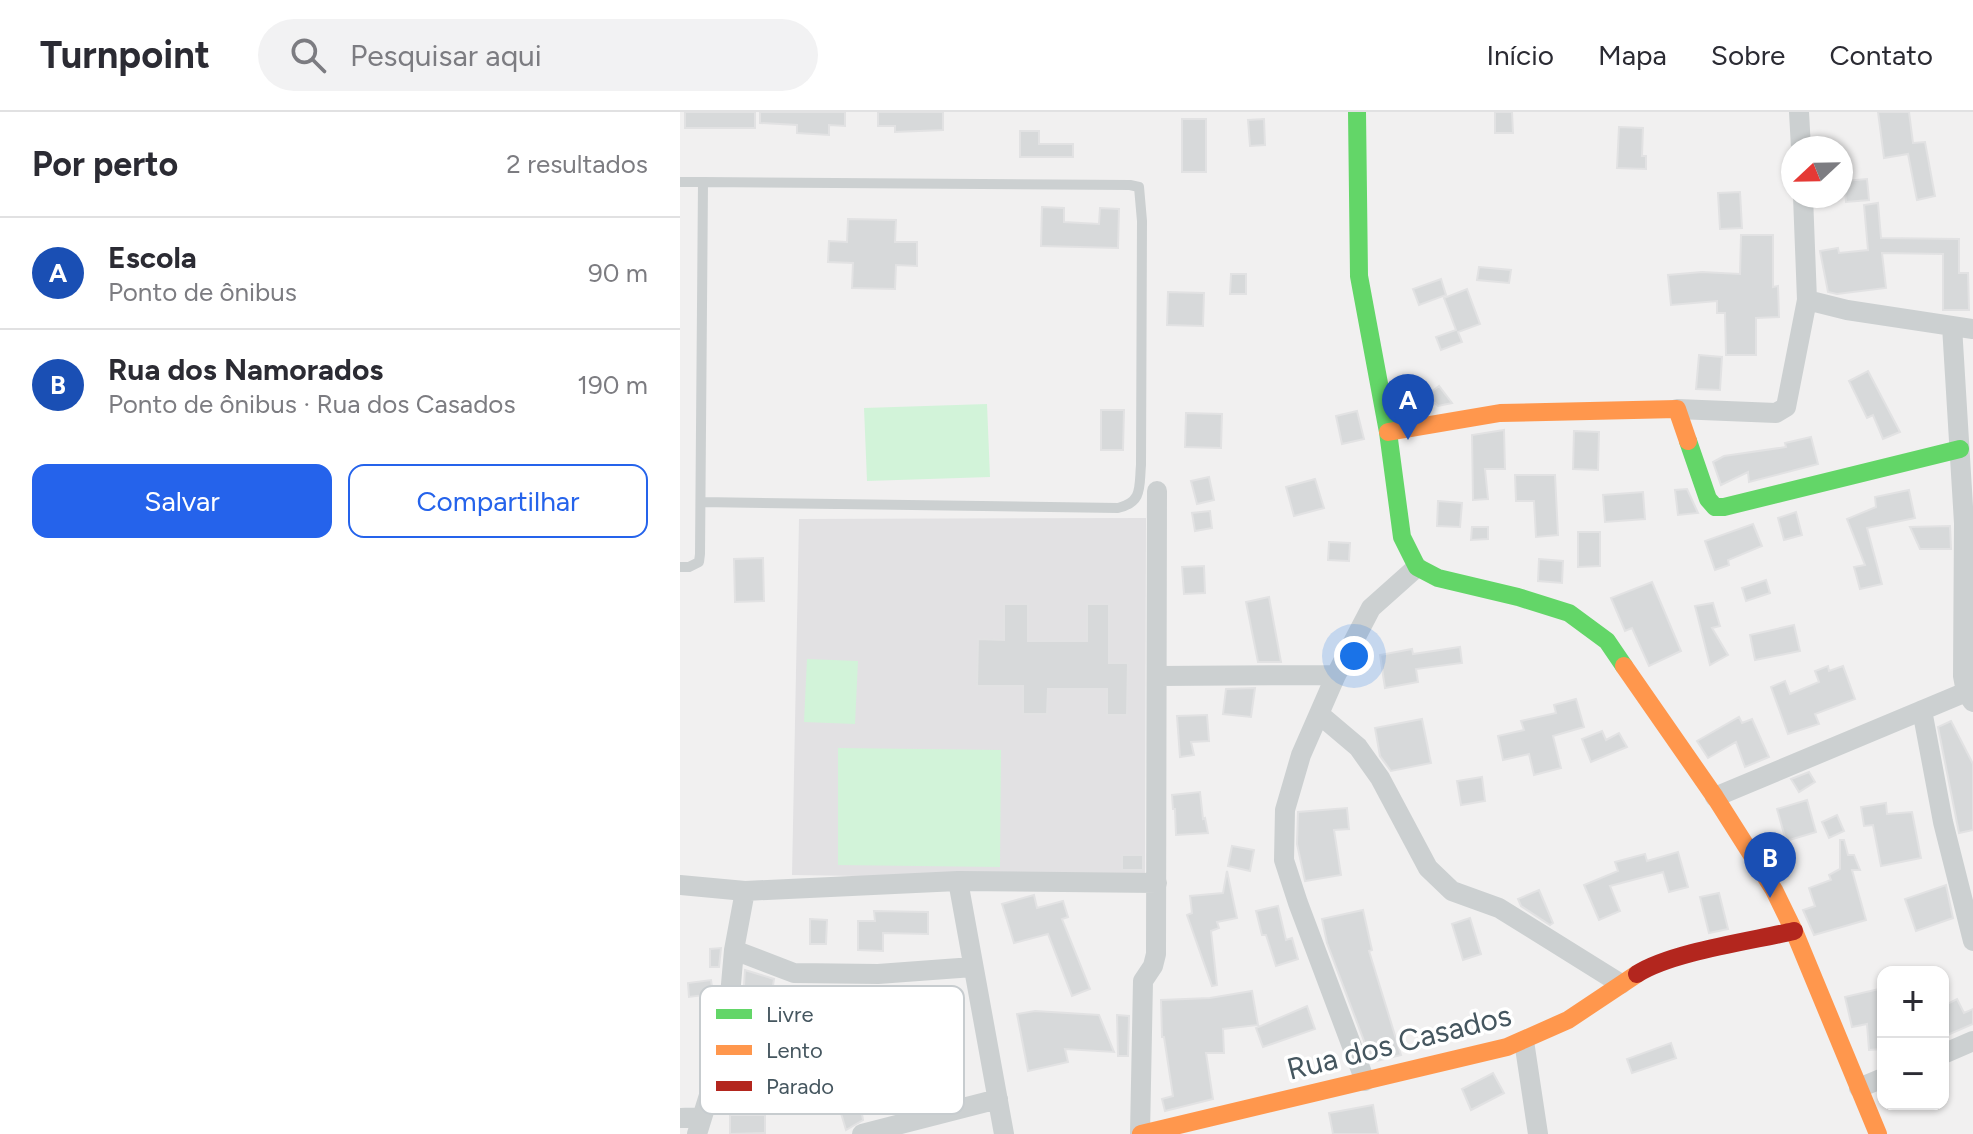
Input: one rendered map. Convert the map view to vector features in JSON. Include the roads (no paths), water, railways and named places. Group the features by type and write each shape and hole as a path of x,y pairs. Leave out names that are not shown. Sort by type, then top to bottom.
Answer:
{"street":[{"path":"1357,112 1359,276 1388,432 1402,537 1417,567 1438,578 1569,613 1607,641 1715,797 1774,890 1878,1134"},
{"path":"1799,112 1800,136"},
{"path":"1388,432 1500,413 1677,409 1776,413 1786,407 1807,300 1803,208"},
{"path":"1715,797 1922,710 1970,697 1963,676 1968,523 1960,449 1963,327 1830,307 1807,300"},
{"path":"1677,409 1708,499 1715,507 1847,479 1960,449"},
{"path":"1141,1134 1143,981 1153,966 1156,954 1157,491"},
{"path":"1365,1081 1284,860 1285,810 1301,755 1336,675 1371,608 1417,567"},
{"path":"1158,676 1336,675"},
{"path":"1922,710 1943,822 1973,941"},
{"path":"1319,714 1358,747 1380,778 1428,868 1452,891 1499,908 1621,984"},
{"path":"680,885 745,891 958,881 1157,883"},
{"path":"958,881 1004,1134"},
{"path":"731,986 745,891"},
{"name":"Rua dos Casados","path":"1141,1134 1524,1041 1596,1004 1648,967 1794,931"},
{"path":"734,950 794,973 878,974 973,967"},
{"path":"1524,1041 1538,1134"},
{"path":"1949,1051 1973,1041"},
{"path":"1859,1088 1877,1080"},
{"path":"964,1108 998,1099"},
{"path":"862,1134 940,1114"},
{"path":"680,1118 699,1126"}],"lane":[{"path":"680,182 1115,185 1139,187 1142,210 1141,450 1138,496 1131,505 1118,508 701,502"},
{"path":"680,567 699,562 703,182"}],"place":[{"name":"Escola","path":"1408,440"},
{"name":"Rua dos Namorados","path":"1770,898"}]}
